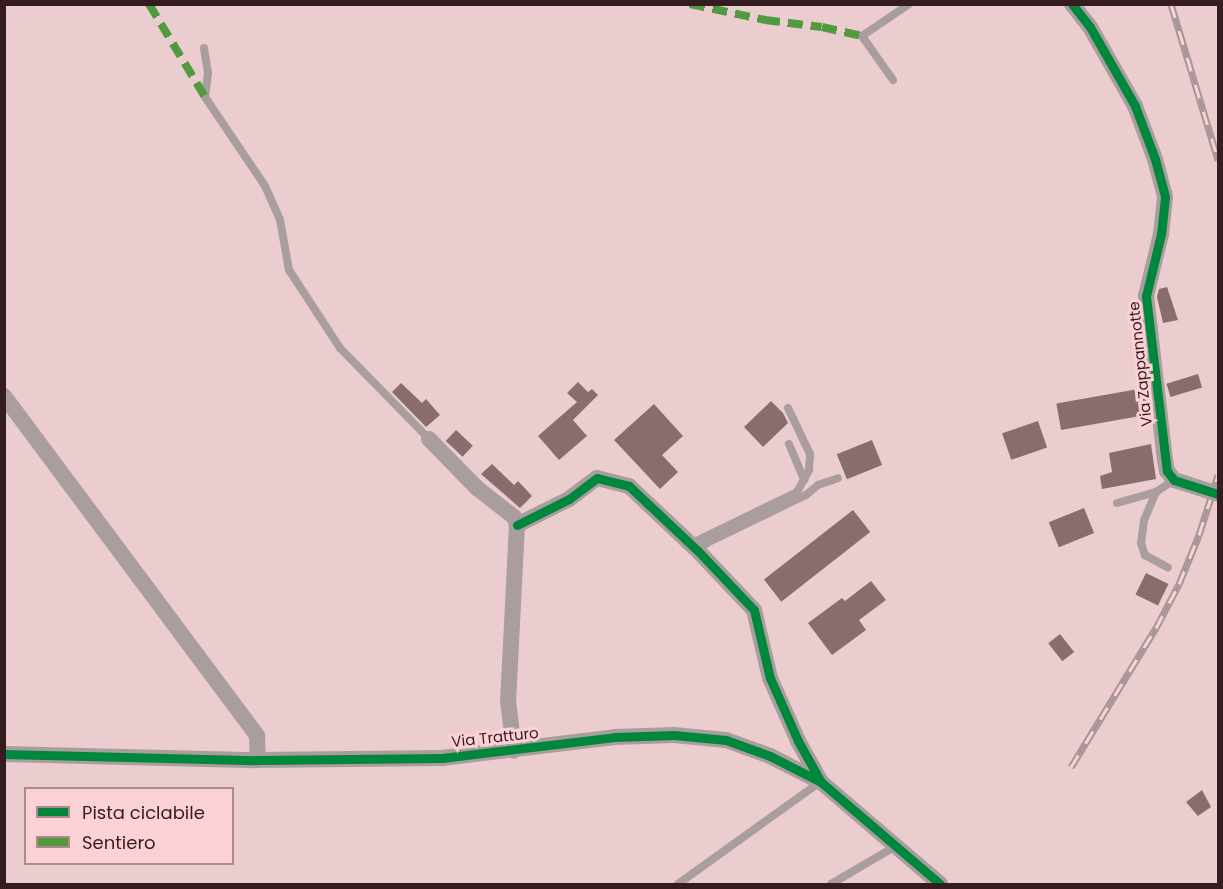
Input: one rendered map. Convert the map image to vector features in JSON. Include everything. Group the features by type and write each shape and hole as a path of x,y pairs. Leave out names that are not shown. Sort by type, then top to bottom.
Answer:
{"street":[{"name":"Via Zappannotte","path":"1072,4 1090,27 1135,106 1155,159 1165,197 1161,234 1146,296 1165,460 1167,471 1179,482"},
{"path":"4,396 257,736 258,760"},
{"path":"429,439 477,488 514,518 517,525 508,700 514,751"},
{"path":"517,525 569,499 597,478 629,486 754,610 770,678 798,741 820,782"},
{"path":"1179,482 1218,494"},
{"name":"Via Tratturo","path":"4,754 258,760 442,758 615,738 674,735 726,740 770,756 820,782 896,846 931,882"},
{"path":"770,756 798,741"}],"lane":[{"path":"893,80 862,36 909,4"},
{"path":"204,48 208,73 205,97 265,186 280,220 289,270 340,348 429,439"},
{"path":"693,547 797,492 809,470 810,454 788,408"},
{"path":"789,444 804,480"},
{"path":"693,547 707,543 806,495 818,485 838,478"},
{"path":"1117,503 1156,492 1179,482"},
{"path":"1156,492 1144,520 1142,543 1145,555 1168,568"},
{"path":"678,885 820,782"},
{"path":"831,885 896,846"}],"building":[{"path":"1167,287 1178,320 1163,323 1157,297 1159,289"},
{"path":"1198,374 1202,387 1171,397 1166,384"},
{"path":"578,382 588,392 592,389 598,395 573,420 587,436 559,460 538,436 577,402 567,393"},
{"path":"401,383 422,403 426,399 440,415 426,427 392,392"},
{"path":"1144,388 1149,415 1061,430 1056,403"},
{"path":"771,401 783,413 788,423 763,447 744,427"},
{"path":"654,404 683,436 662,455 678,472 660,489 614,440"},
{"path":"1038,421 1047,447 1011,460 1002,433"},
{"path":"456,430 473,446 463,457 446,441"},
{"path":"872,440 882,465 847,479 837,454"},
{"path":"1151,444 1156,479 1102,489 1100,476 1112,472 1109,453"},
{"path":"492,464 514,485 518,481 532,496 520,508 481,474"},
{"path":"1084,508 1094,533 1059,547 1049,522"},
{"path":"853,510 870,532 781,602 764,580"},
{"path":"1146,573 1168,584 1158,606 1135,595"},
{"path":"871,581 886,600 859,620 866,630 832,655 808,623 842,598 845,601"},
{"path":"1060,634 1074,652 1062,661 1048,643"},
{"path":"1202,790 1211,807 1198,816 1186,802"}],"railway":[{"path":"1171,4 1218,160"},
{"path":"1071,767 1156,628 1179,584 1199,535 1218,475"}],"marked path":[{"path":"149,4 205,97"},
{"path":"690,4 765,20 822,27 862,36"}],"cycle path":[{"path":"1072,4 1090,27 1135,106 1155,159 1165,197 1161,234 1146,296 1167,471 1174,480 1218,494"},
{"path":"517,525 569,499 597,478 629,486 698,551 754,610 770,678 798,741 821,782"},
{"path":"4,754 258,760 442,758 615,737 674,735 726,740 770,756 821,782 940,884"}]}
